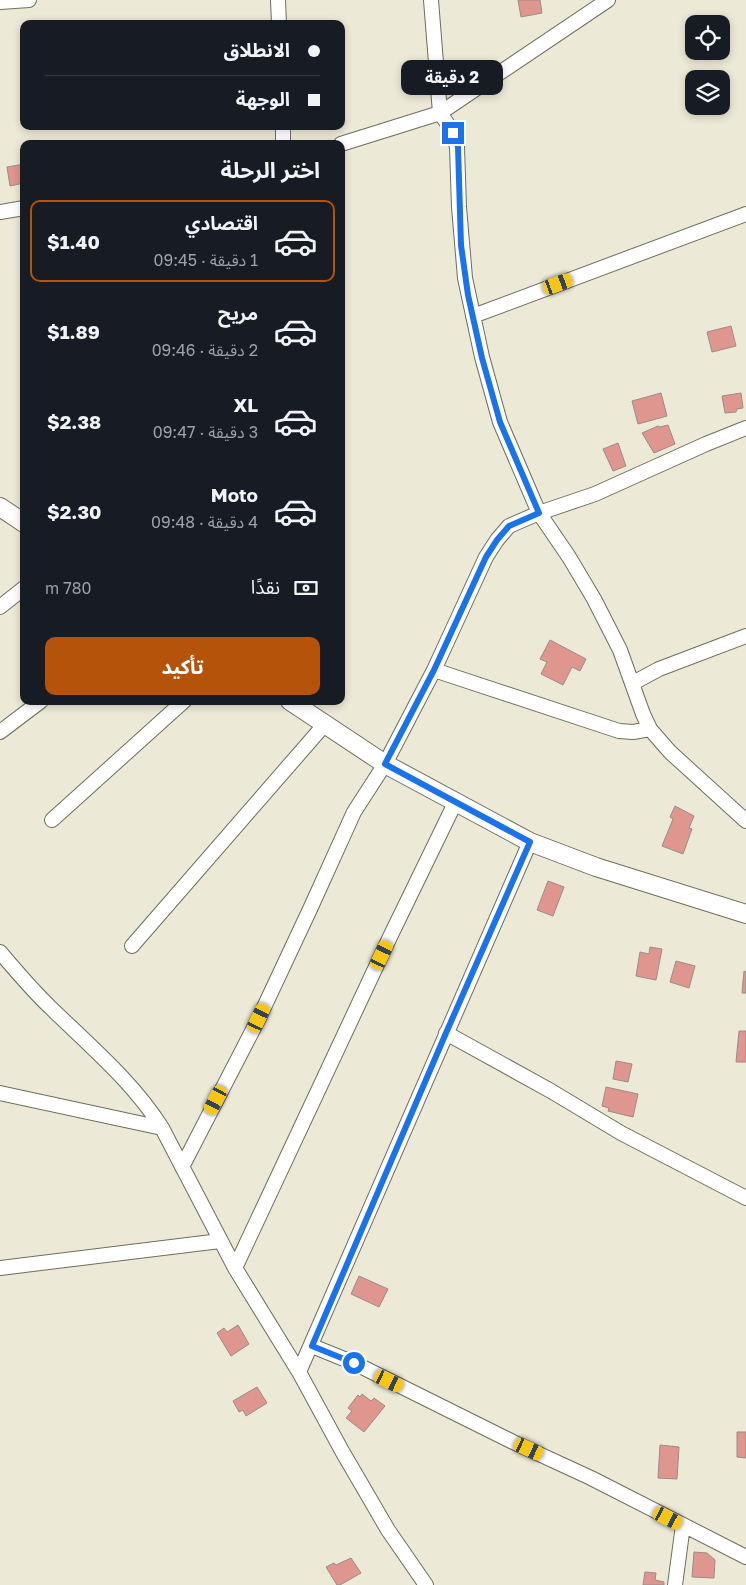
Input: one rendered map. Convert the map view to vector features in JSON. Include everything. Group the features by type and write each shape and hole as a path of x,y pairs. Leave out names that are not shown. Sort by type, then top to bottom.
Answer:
{"street":[{"path":"0,2 29,0"},
{"path":"269,0 278,0 279,20"},
{"path":"345,143 440,113 608,0"},
{"path":"434,3 440,113 448,122 458,147 461,245 465,278 482,358 500,422 539,513 569,557 594,599 620,650 633,683 642,714 650,729 670,752 746,821"},
{"path":"0,212 20,209"},
{"path":"473,316 746,214"},
{"path":"182,1167 259,1018 354,812 385,764 434,670 486,557 497,540 509,526 539,513 595,494 746,428"},
{"path":"0,507 20,520"},
{"path":"0,607 20,591"},
{"path":"633,683 659,669 746,636"},
{"path":"434,670 619,731 633,732 650,729"},
{"path":"0,732 36,705"},
{"path":"52,820 180,705"},
{"path":"296,705 385,764 530,842 596,867 742,910"},
{"path":"132,946 325,724"},
{"path":"235,1268 455,803"},
{"path":"299,1372 312,1346 530,842"},
{"path":"0,952 49,1006 133,1090 150,1110 162,1128 235,1268 299,1372 388,1530 426,1585"},
{"path":"446,1033 551,1091 621,1133 746,1198"},
{"path":"0,1093 162,1128"},
{"path":"0,1268 220,1241"},
{"path":"312,1346 354,1363 513,1442 591,1478 746,1557"},
{"path":"675,1585 683,1526"}],"building":[{"path":"518,0 540,0 542,13 521,17"},
{"path":"20,165 20,184 10,186 7,167"},
{"path":"731,326 736,346 712,352 707,332"},
{"path":"661,393 667,416 638,424 632,401"},
{"path":"741,393 743,408 737,409 736,412 725,413 722,396"},
{"path":"668,425 675,444 654,453 642,433 658,426"},
{"path":"618,443 626,466 613,471 603,449"},
{"path":"550,640 586,659 580,671 572,667 563,685 541,674 547,662 540,659"},
{"path":"675,806 694,816 689,828 692,829 683,854 662,846 673,819 670,817"},
{"path":"548,881 564,887 553,916 537,910"},
{"path":"650,947 662,949 656,980 636,976 640,952 649,954"},
{"path":"676,961 695,966 689,988 670,982"},
{"path":"744,971 746,972 746,993 742,993"},
{"path":"739,1031 746,1031 746,1062 736,1062"},
{"path":"616,1061 632,1064 628,1082 613,1079"},
{"path":"606,1087 638,1094 633,1117 608,1111 609,1108 602,1106"},
{"path":"359,1276 388,1289 379,1307 351,1294"},
{"path":"238,1325 249,1344 231,1356 217,1333 224,1328 227,1332"},
{"path":"257,1387 267,1403 246,1416 243,1410 239,1412 233,1401"},
{"path":"362,1394 371,1401 374,1398 385,1406 364,1432 346,1418 352,1411 348,1408 358,1395 360,1397"},
{"path":"737,1432 746,1432 746,1458 737,1457"},
{"path":"660,1445 679,1447 677,1479 658,1478"},
{"path":"694,1552 707,1553 715,1560 714,1578 692,1577"},
{"path":"351,1558 361,1573 337,1585 326,1567 334,1563 336,1565"},
{"path":"645,1572 656,1573 655,1580 664,1582 664,1585 643,1585"}],"route":[{"path":"354,1363 312,1346 530,842 385,764 434,670 486,557 509,526 539,513 500,422 482,358 465,278 461,245 458,147 453,133"}]}
